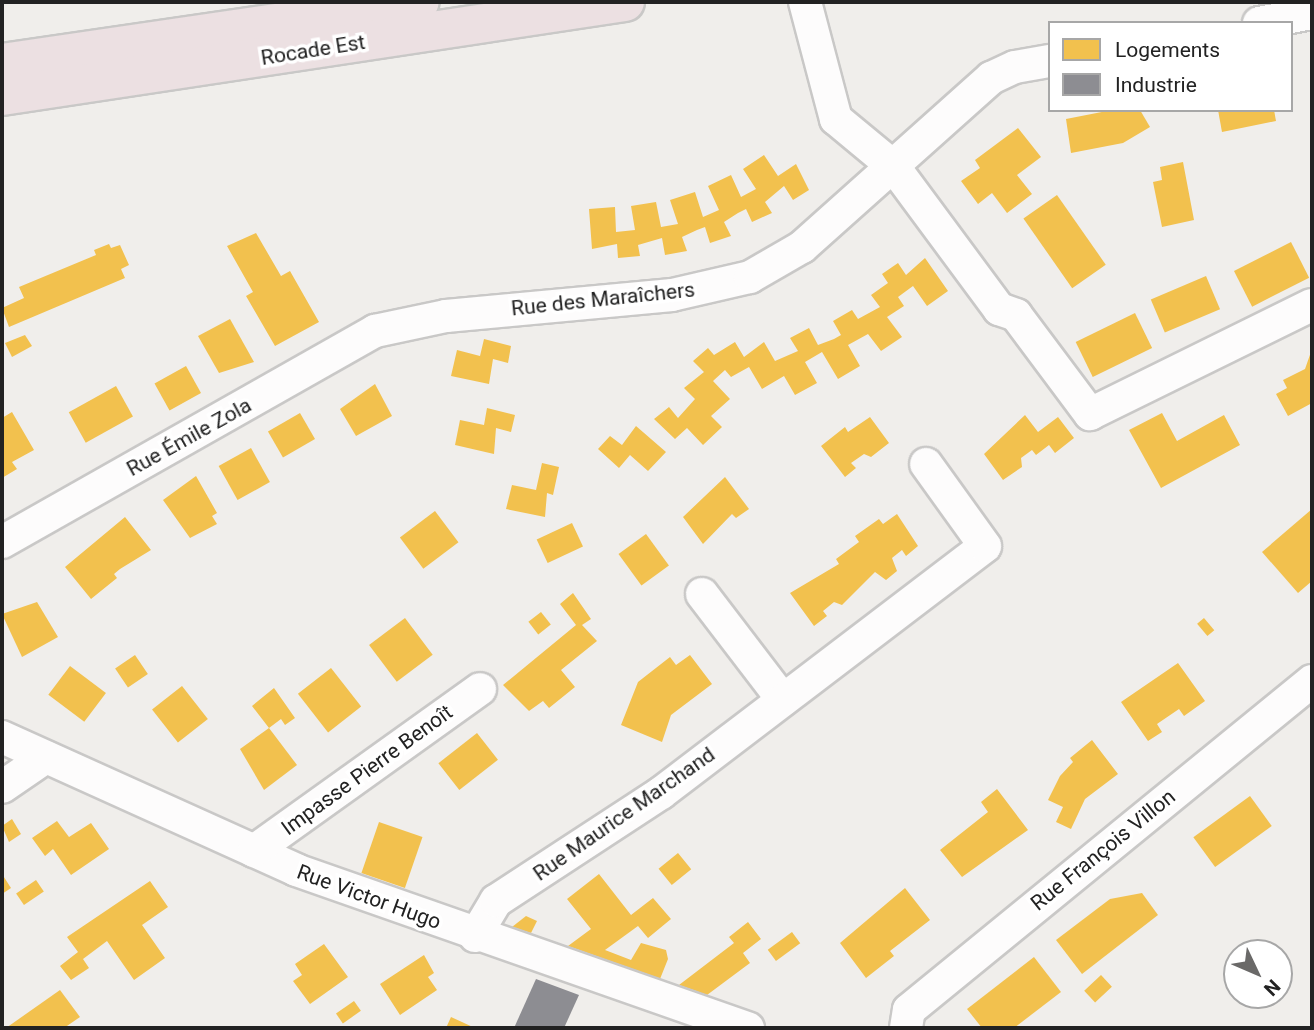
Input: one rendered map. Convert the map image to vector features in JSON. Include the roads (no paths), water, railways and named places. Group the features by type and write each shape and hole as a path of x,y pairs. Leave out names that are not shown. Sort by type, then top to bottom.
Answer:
{"highway":[{"name":"Rocade Est","path":"2,63 420,2"},
{"name":"Rocade Est","path":"2,96 625,2"}],"street":[{"path":"805,2 811,40 836,119 894,167 999,309 1016,315 1090,414 1312,305"},
{"path":"1270,21 1312,13"},
{"name":"Rue des Maraîchers","path":"375,331 446,316 672,295 750,277 802,247 991,78 1014,67 1048,61"},
{"name":"Rue Émile Zola","path":"2,542 375,331"},
{"name":"Rue Maurice Marchand","path":"475,936 496,901 661,793 985,546 926,464"},
{"path":"702,594 783,700"},
{"name":"Rue François Villon","path":"906,1028 909,1010 1309,687"},
{"name":"Impasse Pierre Benoît","path":"254,851 480,689"},
{"name":"Rue Victor Hugo","path":"2,737 254,851 475,936 748,1028"},
{"path":"2,787 46,757"}]}
